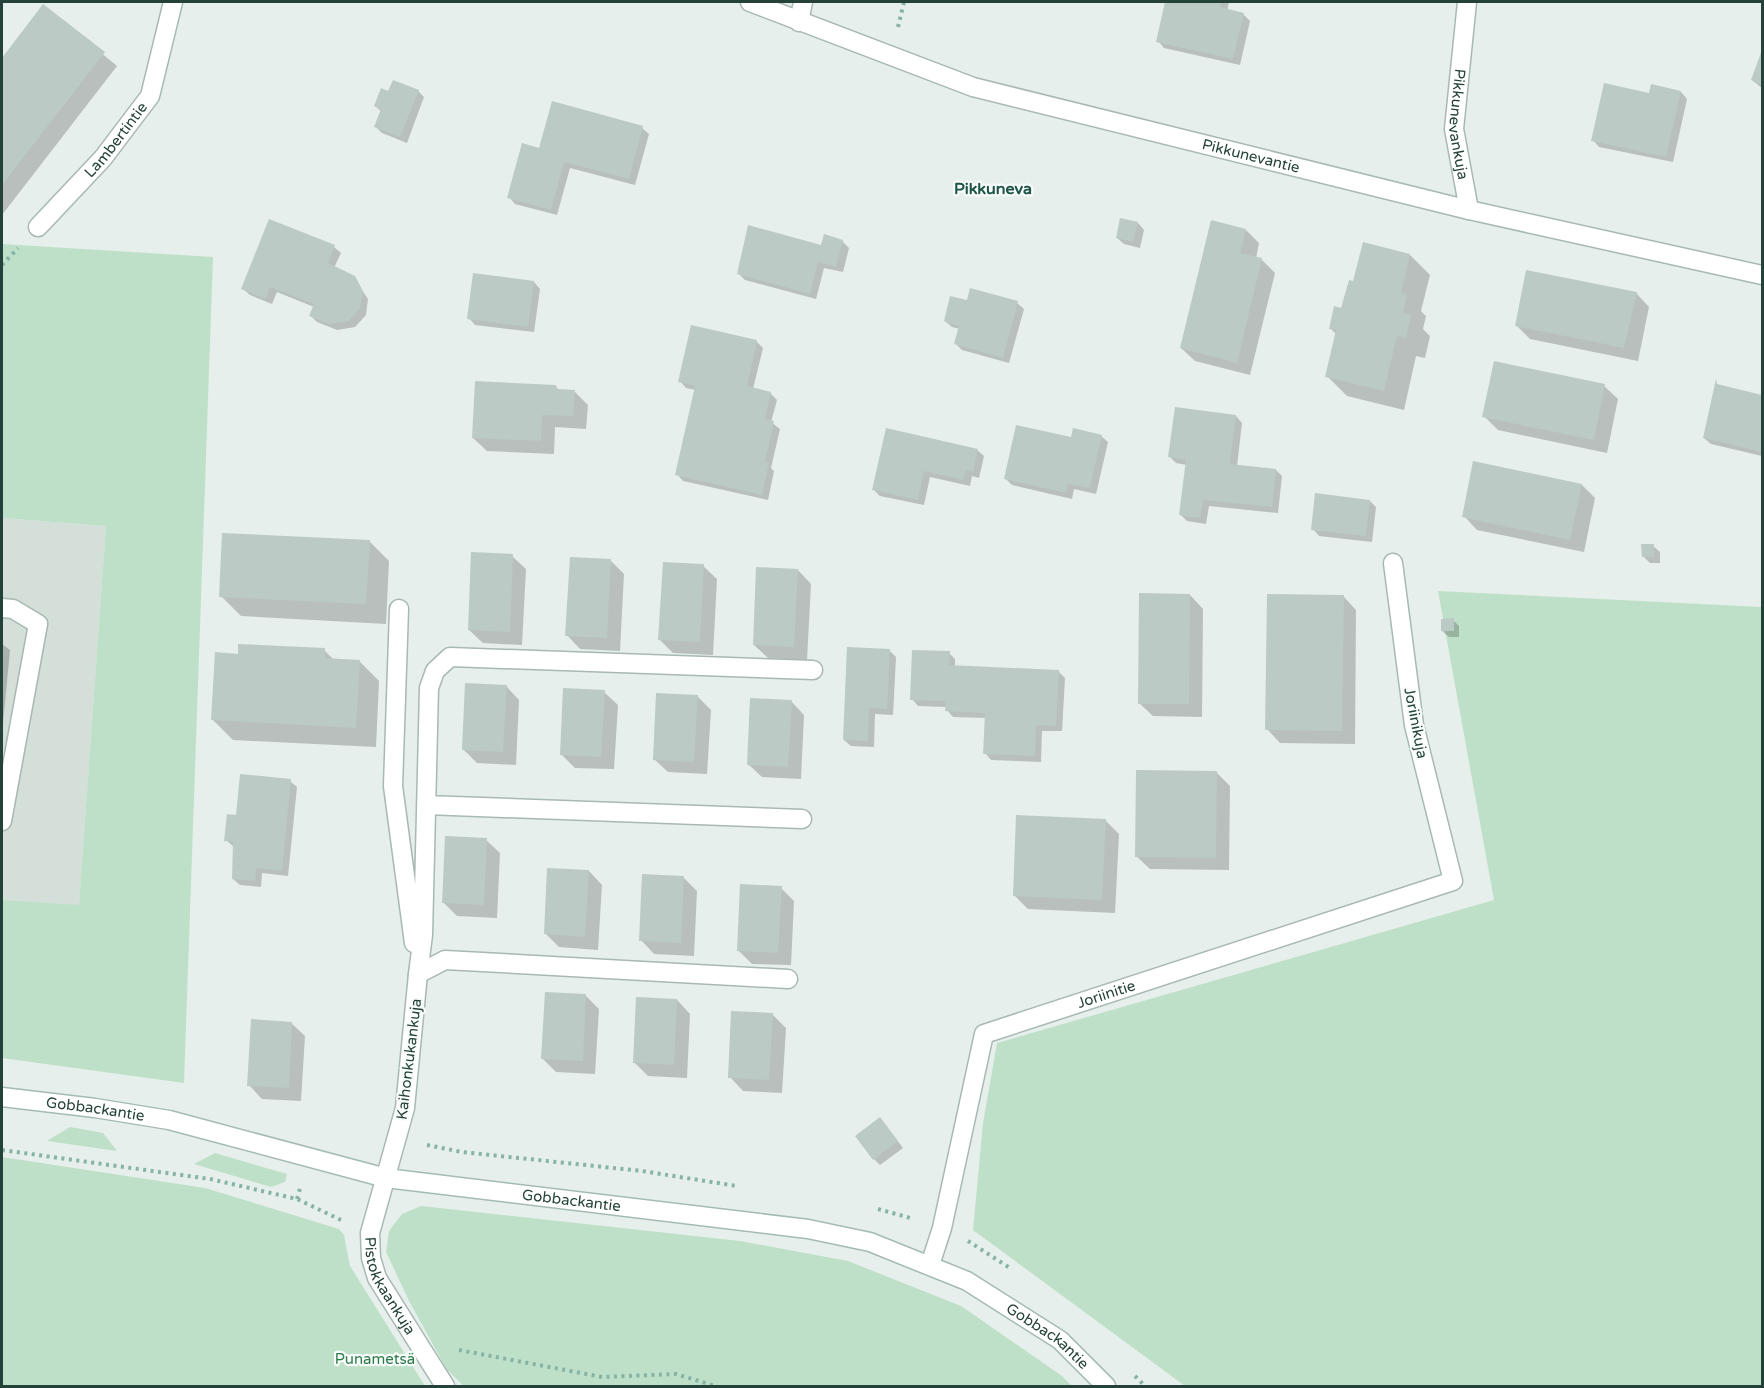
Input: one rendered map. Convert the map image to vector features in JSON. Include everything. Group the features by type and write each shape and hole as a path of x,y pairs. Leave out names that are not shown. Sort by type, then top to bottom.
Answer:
{"street":[{"name":"Lambertintie","path":"38,227 103,158 150,96 174,2"},
{"name":"Pikkunevantie","path":"750,2 973,87 1469,210 1762,275"},
{"path":"799,22 803,2"},
{"name":"Pikkunevankuja","path":"1467,2 1454,129 1469,210"},
{"name":"Joriinikuja","path":"1393,563 1414,726 1453,881"},
{"path":"2,608 13,609 38,624 2,820"},
{"path":"399,609 393,786 418,974"},
{"path":"418,974 423,935 429,688 435,670 450,657 813,670"},
{"path":"426,805 802,819"},
{"name":"Joriinitie","path":"930,1265 942,1228 984,1034 1453,881"},
{"path":"418,974 445,960 788,979"},
{"name":"Kaihonkukankuja","path":"386,1178 405,1108 418,974"},
{"name":"Gobbackantie","path":"2,1097 169,1120 386,1178 808,1229 870,1242 967,1281 1060,1340 1106,1386"},
{"name":"Pistokkaankuja","path":"386,1178 370,1233 371,1258 377,1278 445,1386"}],"path":[{"path":"900,21 904,2"},
{"path":"398,1139 462,1152 642,1171 747,1188"},
{"path":"2,1150 210,1179 297,1199 370,1233"},
{"path":"877,1209 942,1228"},
{"path":"416,1342 602,1377 676,1374 715,1386"}],"shaded area":[{"path":"2,518 106,526 79,906 2,900"}],"green space":[{"path":"2,244 213,257 184,1083 2,1058 2,900 79,905 106,526 2,518"},
{"path":"1438,591 1762,607 1762,1386 1185,1386 973,1230 983,1123 997,1043 1494,900"},
{"path":"70,1127 103,1133 117,1151 47,1141"},
{"path":"215,1153 287,1174 285,1182 271,1187 194,1164"},
{"name":"Punametsä","path":"2,1157 205,1188 339,1229 344,1235 350,1266 425,1386 2,1386"},
{"path":"421,1206 740,1241 848,1261 961,1306 1062,1376 1072,1386 464,1386 447,1370 409,1301 386,1252 389,1231 402,1214"}],"building":[{"path":"1165,2 1221,2 1220,7 1244,13 1233,59 1156,42"},
{"path":"43,4 105,52 2,185 2,58"},
{"path":"1762,50 1762,85 1751,80"},
{"path":"393,80 419,90 400,137 374,127 381,109 374,106 381,88 388,91"},
{"path":"1604,83 1649,93 1651,84 1681,91 1666,157 1591,141"},
{"path":"552,101 643,126 629,179 564,162 551,210 507,198 522,143 539,148"},
{"path":"1120,218 1138,222 1133,242 1116,238"},
{"path":"269,219 335,245 328,263 355,276 363,291 360,308 349,321 329,324 309,316 314,304 270,287 266,299 241,289"},
{"path":"1211,220 1246,229 1240,253 1262,258 1237,363 1180,348"},
{"path":"748,225 821,245 824,234 843,240 836,267 818,262 810,294 737,274"},
{"path":"1363,242 1410,254 1401,293 1407,294 1403,313 1411,315 1406,338 1397,336 1384,391 1325,377 1336,330 1329,329 1334,306 1341,308 1349,280 1353,281"},
{"path":"1526,270 1637,292 1624,348 1515,326"},
{"path":"473,273 534,281 528,327 467,319"},
{"path":"970,288 1018,301 1003,358 954,344 959,326 944,321 950,296 967,300"},
{"path":"691,325 757,340 747,386 771,392 765,419 774,421 765,462 769,463 762,495 675,475 695,386 678,382"},
{"path":"1494,361 1605,384 1594,440 1482,417"},
{"path":"1716,379 1717,384 1762,395 1762,452 1703,438"},
{"path":"475,381 556,385 557,389 575,390 573,416 542,415 541,441 472,438"},
{"path":"1175,407 1236,415 1230,464 1276,469 1272,507 1203,500 1200,518 1179,515 1186,460 1168,457"},
{"path":"1016,425 1071,437 1073,428 1102,435 1090,488 1068,484 1066,493 1004,479"},
{"path":"886,428 978,449 973,472 966,470 963,480 924,471 918,500 872,490"},
{"path":"1473,461 1582,484 1570,540 1462,517"},
{"path":"1315,493 1370,500 1366,536 1311,530"},
{"path":"222,533 370,540 366,604 219,597"},
{"path":"1641,544 1654,544 1654,557 1642,557"},
{"path":"471,552 513,554 510,632 468,630"},
{"path":"570,557 611,559 607,638 565,636"},
{"path":"663,562 704,564 700,642 658,640"},
{"path":"756,567 798,569 794,647 753,645"},
{"path":"1139,593 1190,594 1189,704 1138,704"},
{"path":"1267,594 1344,595 1342,731 1265,730"},
{"path":"1454,618 1454,631 1441,631 1441,619"},
{"path":"238,644 325,648 325,658 360,660 356,728 211,720 215,652 238,654"},
{"path":"847,647 890,649 887,709 869,708 868,741 843,740"},
{"path":"912,650 950,651 949,665 1059,670 1056,726 1036,725 1035,756 983,754 985,713 945,711 946,701 910,700"},
{"path":"465,683 507,685 503,752 462,750"},
{"path":"563,688 605,690 601,757 560,755"},
{"path":"656,693 698,695 694,762 653,760"},
{"path":"750,698 792,700 788,767 747,765"},
{"path":"1136,770 1217,771 1216,858 1135,857"},
{"path":"240,774 291,779 282,871 256,868 255,881 232,879 233,842 224,841 227,814 236,815"},
{"path":"1016,815 1106,819 1102,900 1013,896"},
{"path":"445,836 487,838 484,905 442,903"},
{"path":"547,868 589,870 585,937 544,934"},
{"path":"642,874 684,876 681,943 639,941"},
{"path":"740,884 782,886 778,953 737,951"},
{"path":"545,992 586,994 583,1061 541,1059"},
{"path":"636,997 677,999 674,1065 633,1063"},
{"path":"731,1011 773,1013 769,1080 728,1078"},
{"path":"251,1019 292,1022 289,1088 247,1086"},
{"path":"880,1117 898,1141 873,1160 855,1136"}],"district":[{"name":"Pikkuneva","path":"993,188"}]}
